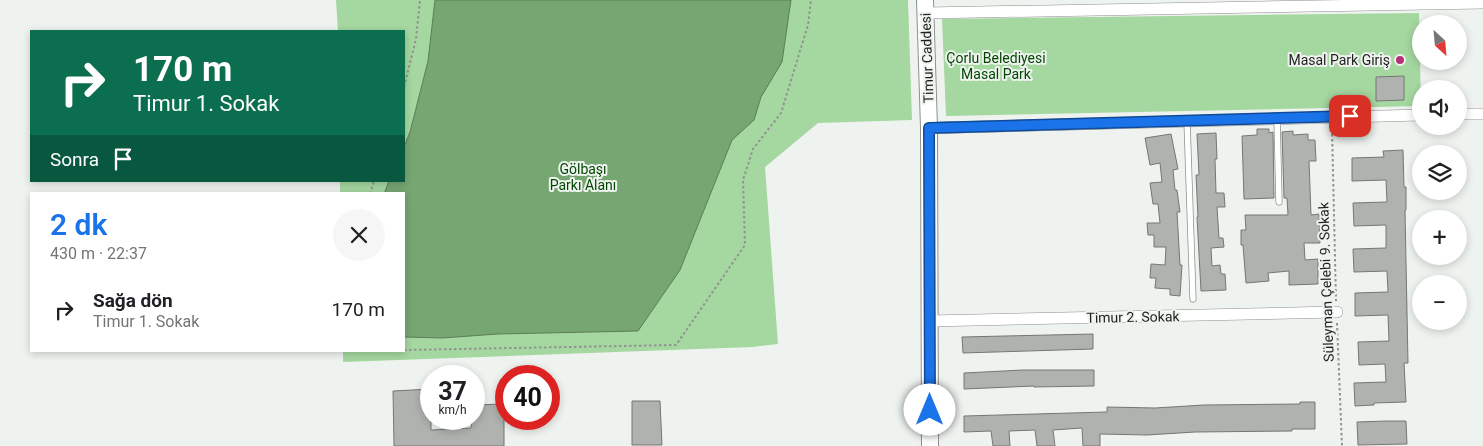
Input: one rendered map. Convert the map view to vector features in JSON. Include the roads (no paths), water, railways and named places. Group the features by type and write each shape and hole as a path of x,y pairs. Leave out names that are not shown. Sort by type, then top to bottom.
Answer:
{"street":[{"path":"925,7 1483,3"},
{"name":"Timur Caddesi","path":"925,7 929,128 930,446"},
{"path":"1467,114 1483,114"},
{"path":"929,128 1412,115"},
{"name":"Timur 2. Sokak","path":"930,321 1337,312"}],"lane":[{"path":"1276,118 1279,202"},
{"path":"1187,121 1194,299"}],"place":[{"name":"Masal Park Giriş","path":"1400,60"}],"park label":[{"name":"Çorlu Belediyesi Masal Park","path":"996,66"},
{"name":"Gölbaşı Parkı Alanı","path":"583,177"}]}
